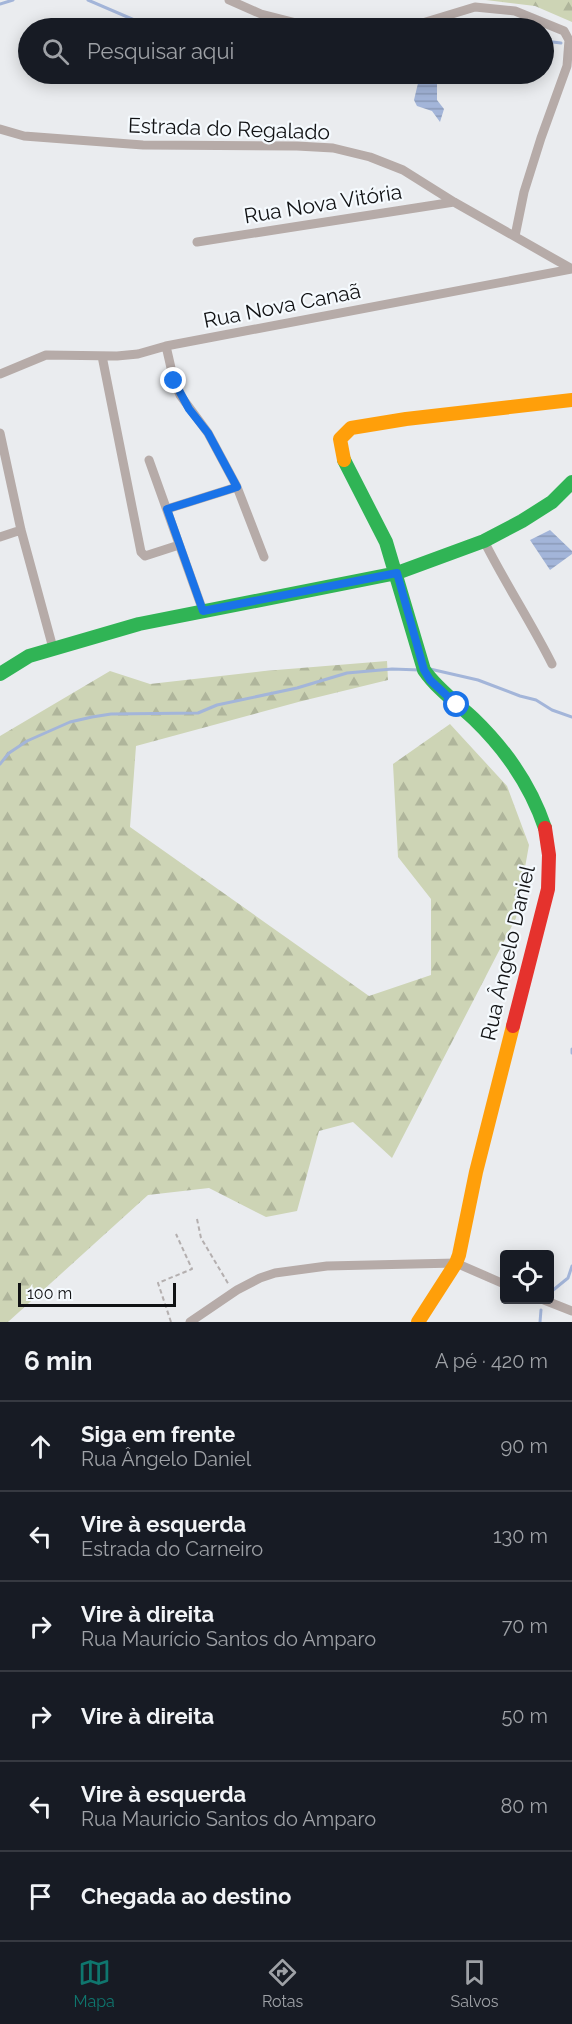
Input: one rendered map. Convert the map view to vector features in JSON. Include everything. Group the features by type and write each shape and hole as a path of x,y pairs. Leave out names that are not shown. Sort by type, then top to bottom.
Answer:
{"street":[{"path":"229,0 261,14 277,18"},
{"path":"439,18 475,7 515,11 532,18"},
{"path":"515,236 524,192 567,66 570,40 564,31 554,27"},
{"name":"Estrada do Regalado","path":"0,129 24,136 143,146 333,148 370,157 403,170 454,202 572,269"},
{"name":"Rua Nova Vitória","path":"197,242 454,202"},
{"name":"Rua Nova Canaã","path":"0,374 46,355 138,354 166,346 572,269"},
{"path":"166,346 174,381 180,395 208,433 237,487 264,557"},
{"path":"102,356 141,552 145,556 179,545"},
{"name":"Rua Ângelo Daniel","path":"418,1322 456,1263 548,889 550,864 548,840 539,813 516,769 495,741 430,680 424,670 386,542 342,456 340,439 351,428 406,419 572,400"},
{"path":"0,434 21,530 53,648"},
{"path":"149,460 203,611"},
{"path":"0,674 29,656 139,624 397,573 484,541 552,502 572,482"},
{"path":"167,509 237,487"},
{"path":"0,537 21,530"},
{"path":"484,541 552,664"},
{"path":"190,1322 260,1278 327,1266 456,1263 500,1282"},
{"path":"554,1303 572,1311"}],"path":[{"path":"197,1219 201,1238 234,1293"},
{"path":"171,1322 158,1283 192,1269 176,1234"}],"green space":[{"path":"486,0 572,0 572,22 535,6"},
{"path":"387,661 388,680 136,746 130,827 369,996 431,975 431,899 398,857 393,764 450,724 507,786 529,845 516,918 392,1158 353,1122 319,1131 297,1211 266,1217 209,1188 148,1195 8,1322 0,1322 0,736 110,671 150,684 264,671"}],"water":[{"path":"418,84 437,84 437,100 444,109 440,122 432,111 417,106 414,100"},
{"path":"550,530 572,551 572,554 550,570 530,540"}],"waterway":[{"path":"0,4 13,0"},
{"path":"88,0 130,18"},
{"path":"554,42 561,43"},
{"path":"0,764 9,753 27,741 70,722 92,717 111,714 198,713 217,705 297,688 347,673 392,669 420,670"},
{"path":"430,669 478,680 536,700 552,710 572,717"},
{"path":"554,1289 568,1278 572,1266"},
{"path":"540,1322 541,1310"}],"traffic: fast":[{"path":"344,460 386,542 424,670 441,690 486,731 507,756 525,783 545,828"},
{"path":"0,674 29,656 139,624 397,573 484,541 552,502 572,482"}],"traffic: slow":[{"path":"344,460 340,439 351,428 406,419 572,400"},
{"path":"418,1322 459,1255 476,1172 513,1026"}],"traffic: jam":[{"path":"513,1026 548,889 549,855 545,828"}],"route":[{"path":"174,381 189,409 208,433 237,487 167,509 203,611 397,573 424,670 430,680 457,705"}]}
